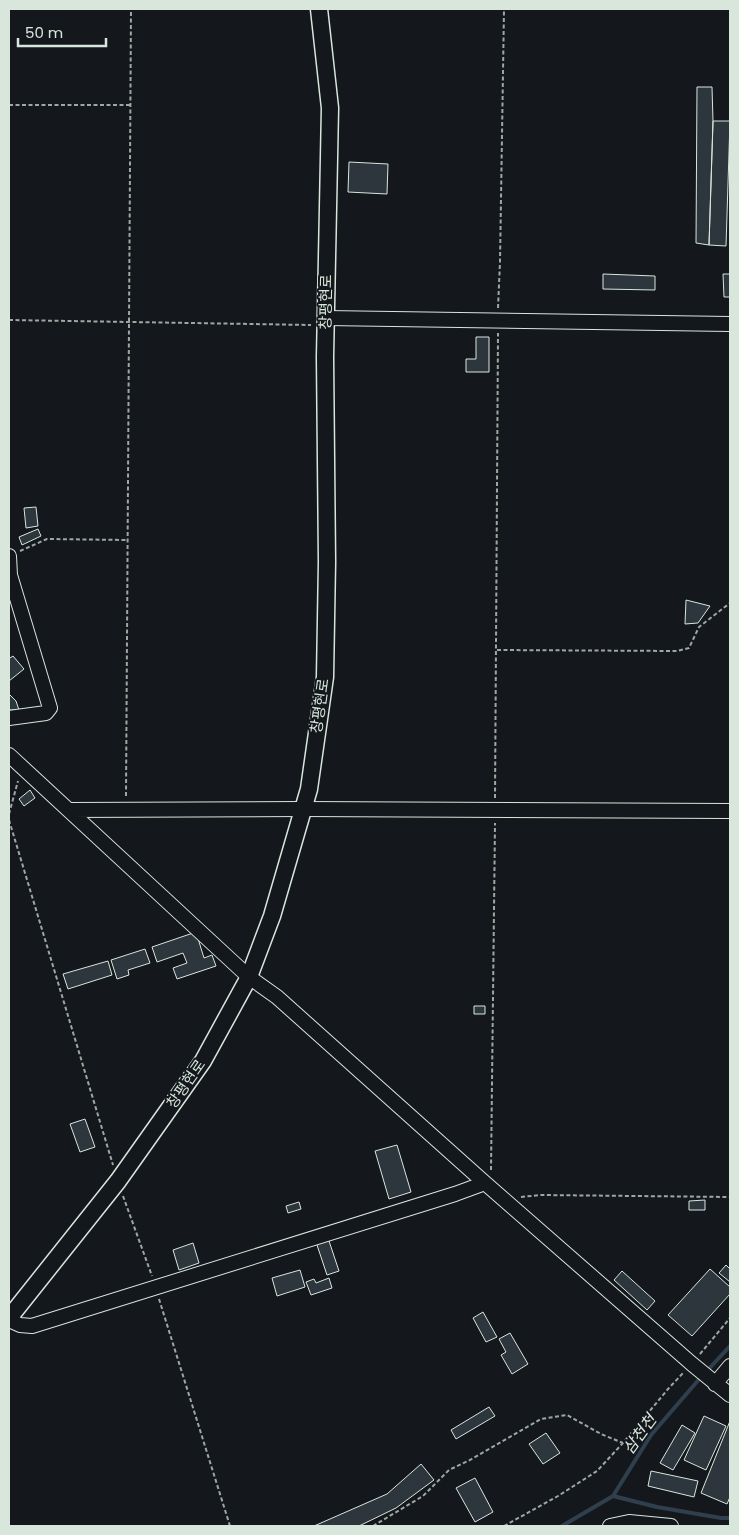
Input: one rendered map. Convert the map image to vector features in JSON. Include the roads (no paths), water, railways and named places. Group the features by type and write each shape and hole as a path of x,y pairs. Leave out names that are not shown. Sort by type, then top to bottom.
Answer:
{"main road":[{"name":"창평현로","path":"9,1319 118,1181 203,1061 248,977 272,916 309,789 325,676 327,562 326,322 330,108 319,9"}],"street":[{"path":"326,322 498,320 730,324"},
{"path":"9,718 46,713 50,708 10,575 13,554"},
{"path":"9,755 248,977 277,997 485,1183 730,1395"},
{"path":"69,810 730,811"},
{"path":"9,1319 20,1325 32,1326 485,1183"},
{"path":"713,1382 730,1366"},
{"path":"610,1526 629,1522 671,1526"}],"waterway":[{"name":"삼천천","path":"706,1372 730,1346"},
{"name":"삼천천","path":"562,1526 613,1496 651,1435 701,1377"},
{"path":"613,1496 657,1507 730,1518"}]}
